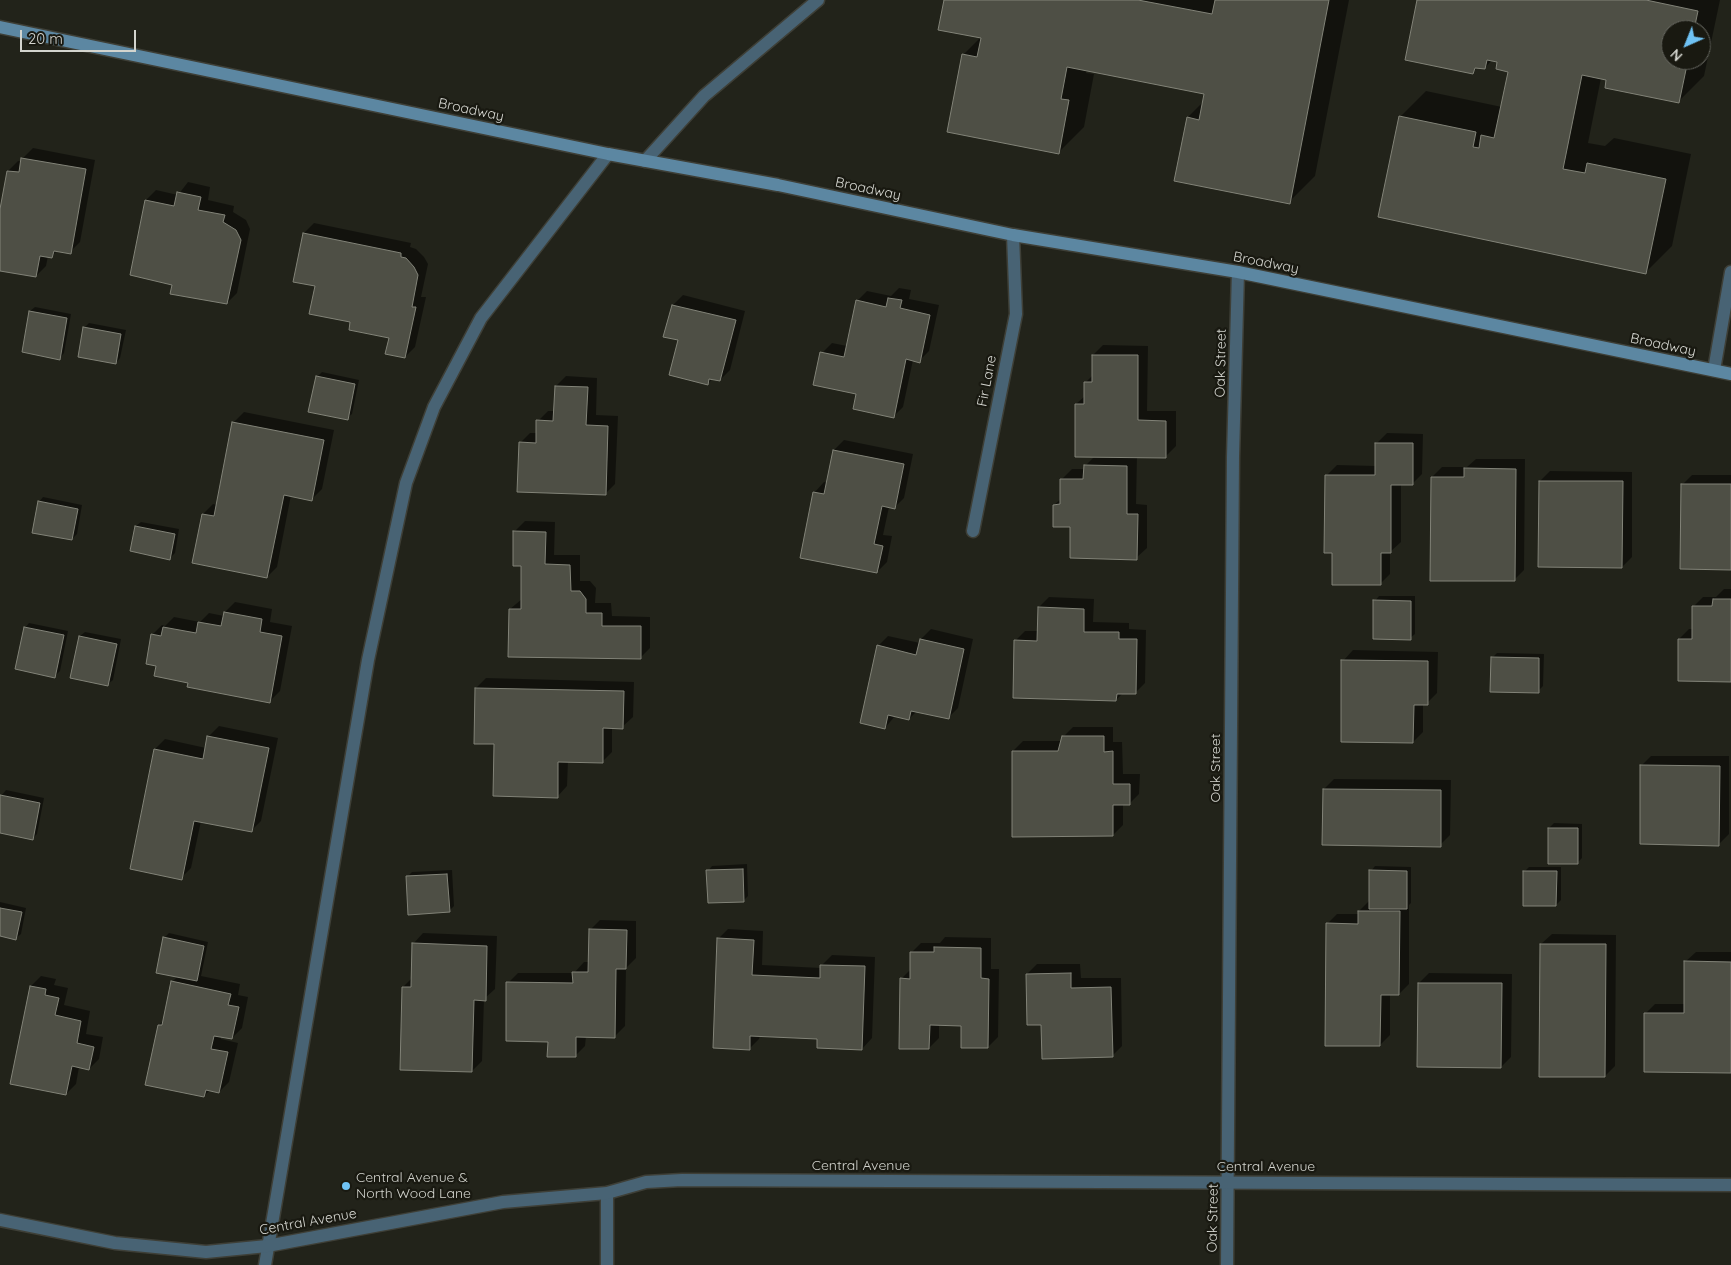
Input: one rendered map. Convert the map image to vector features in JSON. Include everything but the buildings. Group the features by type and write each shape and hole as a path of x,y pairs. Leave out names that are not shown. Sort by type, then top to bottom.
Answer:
{"main road":[{"name":"Broadway","path":"0,28 608,154 778,185 1013,235 1238,272 1731,374"}],"street":[{"path":"645,161 704,96 818,0"},
{"path":"265,1265 368,660 406,484 434,407 481,318 608,154"},
{"name":"Fir Lane","path":"973,531 1016,314 1013,235"},
{"name":"Oak Street","path":"1227,1265 1233,456 1238,272"},
{"path":"1714,370 1731,272"},
{"name":"Central Avenue","path":"0,1220 115,1243 206,1252 268,1246 503,1202 607,1193 646,1182 682,1180 1731,1186"},
{"path":"606,1265 607,1193"}],"place":[{"name":"Central Avenue & North Wood Lane","path":"346,1186"}]}
